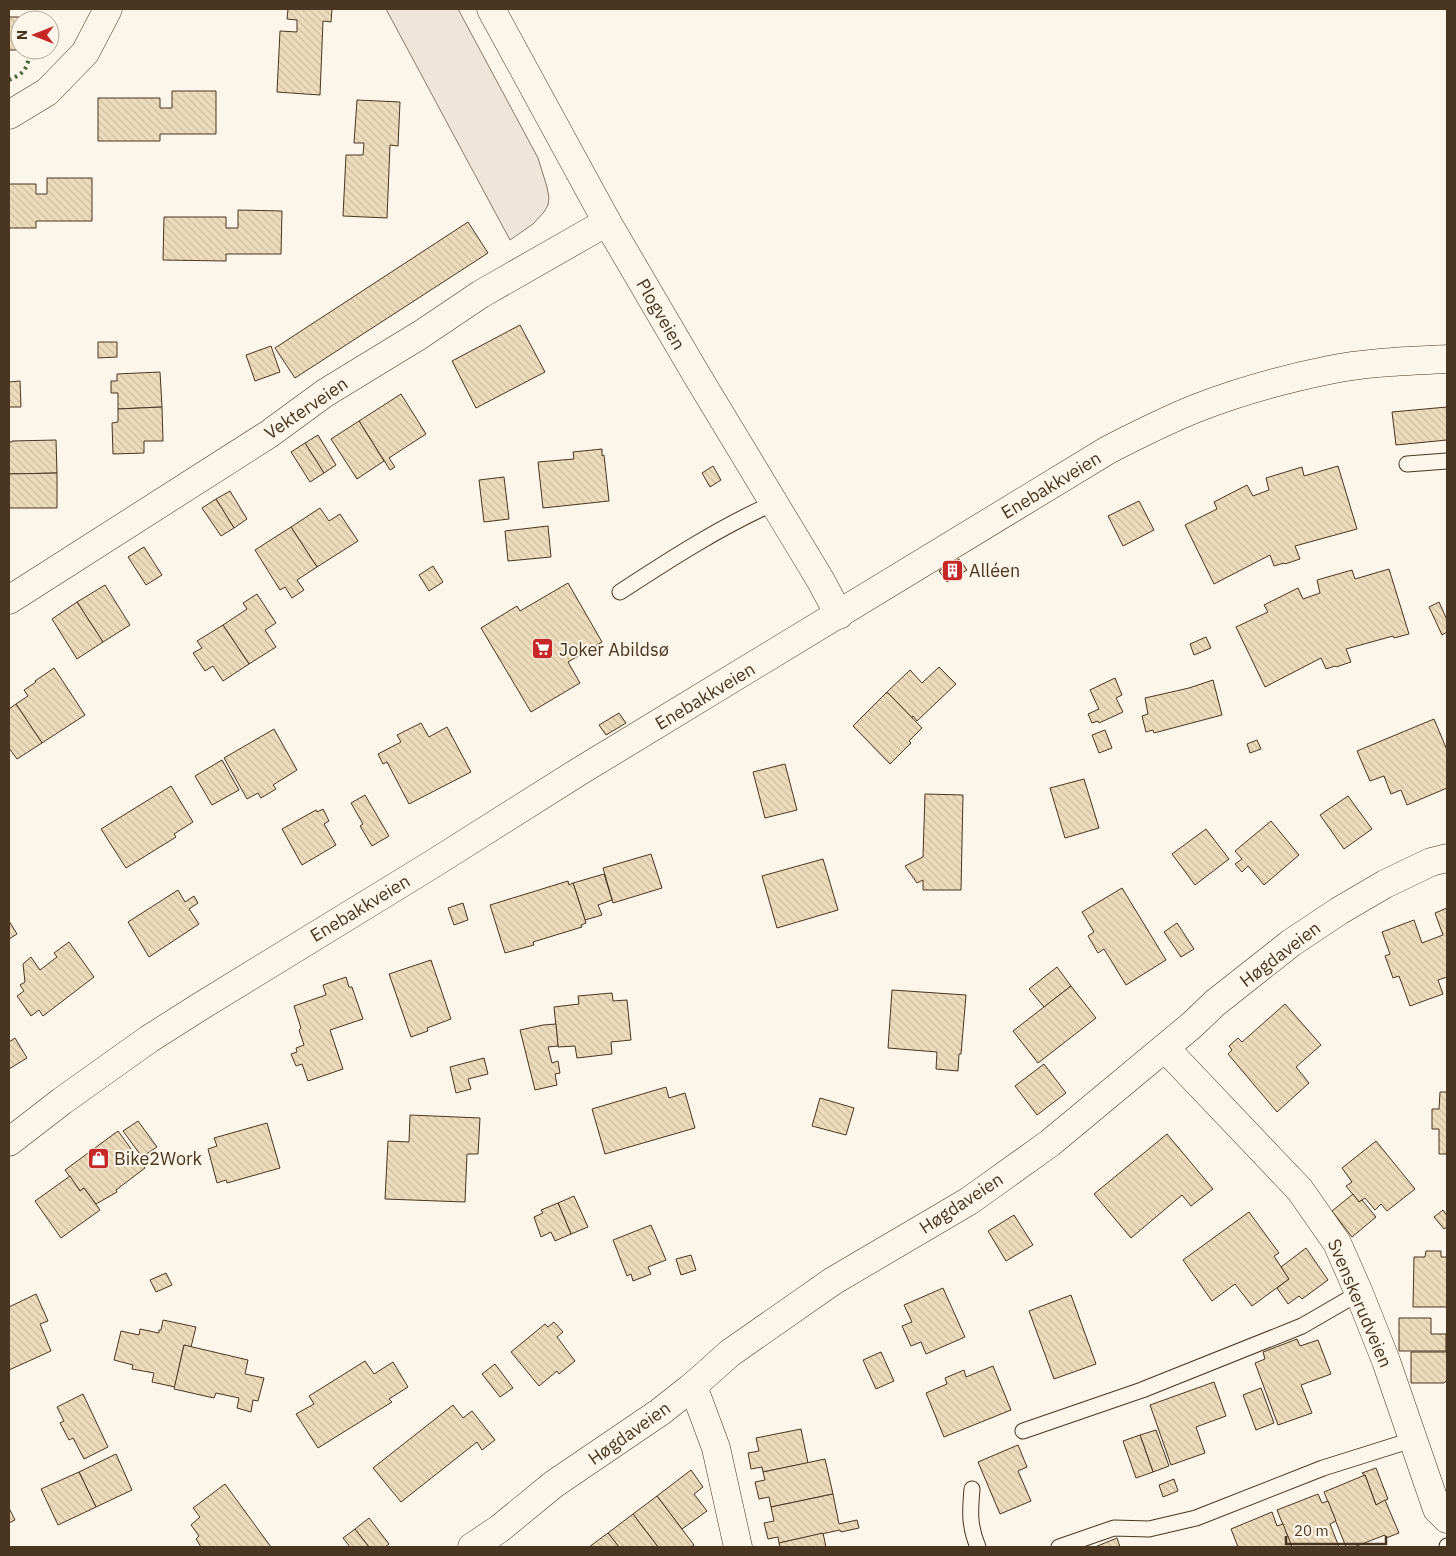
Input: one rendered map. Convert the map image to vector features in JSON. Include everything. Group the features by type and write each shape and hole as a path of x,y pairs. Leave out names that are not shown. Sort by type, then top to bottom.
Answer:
{"street":[{"path":"9,115 47,92 85,53 108,9"},
{"name":"Plogveien","path":"491,9 607,222 839,614"},
{"name":"Vekterveien","path":"9,600 268,434 325,393 420,336 481,294 607,222"},
{"name":"Enebakkveien","path":"9,1142 117,1061 201,1006 580,771 1108,450 1149,429 1198,408 1286,379 1369,364 1447,358"},
{"name":"Høgdaveien","path":"472,1547 498,1529 554,1484 660,1412 730,1353 833,1282 969,1201 1050,1144 1192,1025 1215,1003 1299,938 1339,911 1385,884 1431,862 1447,858"},
{"name":"Svenskerudveien","path":"1165,1048 1300,1190 1337,1243 1386,1361 1437,1509 1447,1519"},
{"path":"693,1386 716,1448 738,1547"}],"lane":[{"path":"1407,464 1447,461"},
{"path":"620,592 673,557 774,502"},
{"path":"1023,1431 1142,1390 1302,1326 1359,1293"},
{"path":"1059,1547 1114,1528 1149,1529 1196,1518 1323,1468 1412,1440"},
{"path":"972,1489 970,1516 972,1534 978,1547"}],"shaded area":[{"path":"386,9 458,9 538,158 547,187 548,205 533,224 510,240"}],"building":[{"path":"288,9 332,9 331,22 323,21 320,95 277,92 280,31 297,32 297,20 287,19"},
{"path":"9,17 10,17 10,50"},
{"path":"172,91 216,91 216,134 160,134 160,141 98,141 98,98 160,98 160,108 172,108"},
{"path":"357,100 400,102 398,146 390,145 387,218 343,216 346,155 363,155 364,143 354,143"},
{"path":"47,178 92,178 92,221 36,221 36,228 9,228 9,184 36,184 36,194 47,194"},
{"path":"238,210 282,211 281,254 226,254 226,261 163,260 164,217 226,217 226,228 238,228"},
{"path":"468,222 488,253 295,378 275,348"},
{"path":"520,325 545,372 476,408 452,361"},
{"path":"98,342 117,342 117,357 98,358"},
{"path":"271,346 280,372 255,381 246,355"},
{"path":"160,372 162,407 118,409 118,393 111,393 111,381 117,381 117,374"},
{"path":"20,381 21,407 9,407 9,382"},
{"path":"401,394 426,434 389,458 395,467 390,470 359,421"},
{"path":"162,407 163,441 144,441 144,453 113,454 112,423 118,422 118,409"},
{"path":"1447,407 1447,440 1396,445 1392,412"},
{"path":"359,421 384,461 357,479 331,439"},
{"path":"318,435 336,465 324,473 305,443"},
{"path":"56,440 57,473 9,474 9,442"},
{"path":"305,443 324,473 310,482 291,452"},
{"path":"602,449 609,501 543,508 538,462 574,459 573,452"},
{"path":"713,466 721,480 710,487 702,473"},
{"path":"1338,466 1357,529 1295,546 1300,559 1274,566 1270,555 1214,584 1185,525 1217,509 1214,502 1247,485 1253,496 1269,490 1266,478 1302,467 1304,476"},
{"path":"57,473 57,508 9,508 9,474"},
{"path":"504,477 509,519 484,522 479,480"},
{"path":"230,491 247,519 234,528 216,499"},
{"path":"216,499 234,528 221,536 202,508"},
{"path":"1139,501 1154,530 1123,546 1108,516"},
{"path":"320,508 329,521 340,514 358,541 317,567 291,527"},
{"path":"548,526 551,557 508,561 505,531"},
{"path":"291,527 317,567 297,580 304,590 292,598 285,587 280,590 255,550"},
{"path":"144,547 162,575 146,585 128,557"},
{"name":"Alléen","path":"959,559 967,570 947,582 939,571"},
{"path":"433,566 443,582 429,591 419,575"},
{"path":"1389,569 1409,634 1394,638 1393,636 1346,649 1351,662 1336,667 1326,669 1321,658 1265,687 1236,627 1268,612 1264,605 1298,588 1303,599 1320,593 1317,580 1352,570 1355,579"},
{"path":"568,583 602,642 568,662 580,683 531,712 481,628 517,606 520,611"},
{"path":"105,585 130,625 103,642 77,602"},
{"path":"257,594 276,623 265,630 276,647 249,664 223,625 247,609 243,603"},
{"path":"77,602 103,642 77,659 52,619"},
{"path":"1439,602 1447,620 1447,632 1442,635 1429,607"},
{"path":"223,625 249,664 223,681 213,666 205,671 193,653 202,648 197,641"},
{"path":"1206,637 1211,648 1194,655 1190,644"},
{"path":"939,667 956,684 917,721 886,693 910,670 922,683"},
{"path":"54,668 85,715 42,743 16,704 28,696 24,690"},
{"path":"1115,678 1122,695 1116,698 1123,712 1099,723 1098,721 1092,723 1088,714 1099,709 1090,690"},
{"path":"1213,680 1222,715 1154,733 1153,730 1146,732 1142,716 1148,714 1145,698 1189,688"},
{"path":"886,693 922,728 909,741 911,743 890,764 853,726"},
{"path":"16,704 42,743 17,759 9,748 9,709"},
{"path":"619,713 626,723 606,735 599,725"},
{"path":"1434,719 1447,750 1447,788 1407,805 1401,790 1391,794 1384,776 1370,781 1357,751"},
{"path":"421,723 429,737 447,727 471,772 409,804 387,762 383,764 378,754 401,742 397,735"},
{"path":"274,729 297,770 273,785 276,789 261,798 258,793 247,799 224,758"},
{"path":"1105,730 1112,748 1099,753 1092,735"},
{"path":"1257,740 1261,749 1250,753 1247,744"},
{"path":"222,760 239,790 212,805 195,776"},
{"path":"785,764 797,810 765,818 753,772"},
{"path":"1084,779 1099,828 1065,838 1050,788"},
{"path":"171,786 193,822 174,834 176,837 126,868 101,829"},
{"path":"925,794 963,795 961,890 923,890 923,880 917,883 905,866 923,857"},
{"path":"365,795 389,836 372,846 360,826 363,824 351,803"},
{"path":"1348,796 1372,829 1344,849 1320,815"},
{"path":"323,809 329,821 324,824 336,845 302,865 282,829 316,810 317,812"},
{"path":"1271,821 1299,855 1264,885 1248,866 1242,872 1235,864 1242,859 1235,851"},
{"path":"1206,829 1229,859 1195,885 1172,854"},
{"path":"651,854 662,888 613,903 603,868"},
{"path":"823,859 838,910 777,928 762,876"},
{"path":"604,874 612,900 598,905 602,915 585,920 573,883"},
{"path":"568,881 569,885 573,883 586,923 581,925 582,927 533,942 534,945 505,953 490,905"},
{"path":"1122,888 1166,960 1126,985 1104,949 1098,953 1088,936 1094,932 1082,912"},
{"path":"178,890 185,902 194,896 198,903 189,909 199,924 149,957 128,922"},
{"path":"463,903 468,920 454,925 448,908"},
{"path":"1447,908 1447,977 1438,980 1443,994 1410,1006 1399,976 1393,978 1385,956 1390,954 1382,932 1414,920 1422,943 1443,935 1435,913"},
{"path":"9,921 17,934 9,939"},
{"path":"1177,923 1194,949 1181,957 1164,932"},
{"path":"69,942 94,977 43,1016 39,1010 31,1016 17,996 24,991 20,985 25,982 23,964 31,957 40,970 57,957 54,953"},
{"path":"431,960 451,1019 427,1028 428,1031 411,1037 389,974"},
{"path":"1057,967 1071,986 1044,1007 1029,989"},
{"path":"346,977 349,987 352,987 363,1019 330,1030 343,1069 308,1081 302,1064 296,1066 291,1054 297,1052 296,1048 304,1045 294,1006 326,995 323,985"},
{"path":"1071,986 1096,1018 1038,1063 1013,1031"},
{"path":"892,990 966,995 958,1071 936,1069 937,1052 888,1048"},
{"path":"612,993 613,1001 627,1000 631,1040 611,1042 612,1054 577,1058 575,1046 558,1047 554,1007 579,1004 578,996"},
{"path":"1285,1004 1321,1045 1296,1067 1309,1083 1277,1112 1228,1054 1232,1050 1229,1046 1238,1038 1242,1042"},
{"path":"556,1024 558,1046 548,1047 552,1063 558,1061 560,1073 555,1074 557,1085 535,1090 520,1030"},
{"path":"15,1038 27,1058 9,1069 9,1042"},
{"path":"484,1058 488,1074 468,1079 471,1089 456,1093 450,1067"},
{"path":"1044,1064 1066,1093 1037,1115 1015,1086"},
{"path":"666,1087 669,1098 685,1093 695,1128 605,1154 592,1109"},
{"path":"1440,1092 1447,1092 1447,1154 1439,1154 1439,1129 1432,1129 1432,1109 1439,1109"},
{"path":"820,1098 854,1108 846,1135 812,1126"},
{"path":"410,1115 480,1118 478,1154 467,1154 465,1202 385,1199 388,1141 409,1142"},
{"path":"138,1121 157,1147 142,1157 123,1131"},
{"path":"267,1123 280,1168 227,1183 226,1180 217,1183 208,1149 217,1146 214,1138"},
{"path":"118,1131 145,1168 116,1190 117,1192 96,1204 84,1188 80,1191 65,1170"},
{"path":"1167,1134 1213,1189 1191,1206 1182,1195 1131,1238 1094,1194"},
{"path":"1376,1141 1415,1189 1387,1211 1381,1204 1375,1210 1365,1198 1359,1202 1346,1186 1352,1182 1342,1168"},
{"path":"70,1176 80,1191 84,1188 100,1210 61,1238 35,1201"},
{"path":"1353,1194 1359,1202 1362,1200 1376,1217 1352,1237 1332,1211"},
{"path":"574,1196 588,1227 571,1234 558,1203"},
{"path":"558,1203 571,1234 555,1241 551,1232 541,1237 534,1217 543,1213 541,1210"},
{"path":"1443,1210 1447,1216 1447,1227 1444,1229 1434,1217"},
{"path":"1249,1212 1279,1253 1274,1256 1289,1279 1252,1306 1235,1284 1212,1301 1183,1260"},
{"path":"1014,1215 1033,1245 1006,1261 988,1231"},
{"path":"651,1225 666,1260 648,1267 651,1274 633,1281 631,1274 627,1276 613,1240"},
{"path":"1306,1248 1328,1280 1302,1299 1299,1296 1288,1304 1277,1288 1289,1279 1281,1267"},
{"path":"1426,1251 1441,1251 1441,1257 1447,1257 1447,1307 1413,1307 1414,1257 1425,1257"},
{"path":"691,1255 696,1270 681,1275 676,1259"},
{"path":"166,1273 172,1285 156,1292 150,1280"},
{"path":"943,1288 965,1337 926,1354 921,1342 911,1346 902,1326 912,1322 904,1305"},
{"path":"36,1294 48,1321 40,1324 51,1351 9,1370 9,1307"},
{"path":"1071,1295 1096,1364 1054,1379 1029,1311"},
{"path":"1399,1318 1431,1318 1431,1334 1446,1334 1446,1351 1399,1351"},
{"path":"163,1320 196,1327 191,1347 184,1345 175,1387 152,1382 154,1373 132,1369 133,1365 114,1360 121,1331 139,1335 140,1329 159,1333"},
{"path":"554,1322 563,1332 557,1337 575,1361 559,1374 557,1371 539,1386 511,1352 545,1324 548,1327"},
{"path":"1297,1339 1300,1346 1318,1340 1331,1374 1301,1385 1312,1413 1278,1425 1255,1363 1265,1359 1263,1352"},
{"path":"184,1345 248,1360 245,1374 264,1378 258,1401 253,1400 251,1412 237,1408 239,1398 216,1393 214,1398 174,1389"},
{"path":"881,1352 894,1381 876,1389 863,1360"},
{"path":"1411,1352 1447,1352 1447,1380 1444,1383 1411,1383"},
{"path":"365,1361 374,1374 393,1362 408,1387 389,1399 392,1402 318,1448 296,1414 314,1404 309,1396"},
{"path":"495,1364 513,1388 500,1397 482,1374"},
{"path":"993,1366 1011,1410 944,1437 926,1393 947,1384 945,1378 964,1370 966,1377"},
{"path":"1214,1382 1226,1416 1196,1427 1205,1453 1171,1465 1150,1405"},
{"path":"1261,1388 1274,1423 1256,1430 1243,1395"},
{"path":"83,1394 108,1447 84,1459 73,1438 69,1440 60,1423 64,1421 57,1407"},
{"path":"453,1405 463,1418 472,1411 495,1440 482,1450 477,1442 401,1502 373,1468"},
{"path":"801,1429 808,1463 763,1472 762,1467 751,1469 748,1453 759,1451 756,1438"},
{"path":"1156,1430 1169,1466 1153,1472 1140,1435"},
{"path":"1140,1435 1153,1472 1136,1478 1123,1441"},
{"path":"1018,1445 1027,1467 1018,1471 1031,1501 1000,1514 978,1462"},
{"path":"116,1454 132,1490 96,1507 79,1472"},
{"path":"825,1459 833,1494 771,1507 769,1497 759,1499 755,1482 765,1480 763,1472"},
{"path":"1376,1468 1388,1499 1376,1505 1365,1475 1362,1473"},
{"path":"691,1470 703,1487 694,1494 707,1511 682,1529 657,1496"},
{"path":"79,1472 96,1507 58,1525 41,1489"},
{"path":"1365,1475 1376,1505 1385,1500 1399,1533 1386,1538 1385,1535 1354,1547 1346,1547 1324,1492"},
{"path":"1174,1479 1178,1491 1163,1497 1159,1485"},
{"path":"225,1484 271,1547 201,1547 196,1539 199,1536 191,1525 200,1517 193,1508"},
{"path":"833,1494 839,1524 857,1520 859,1528 841,1532 840,1530 779,1543 778,1537 768,1539 764,1523 774,1521 771,1507"},
{"path":"1318,1494 1322,1503 1328,1501 1336,1521 1330,1524 1339,1547 1292,1547 1277,1510"},
{"path":"657,1496 694,1545 691,1547 658,1547 633,1514"},
{"path":"9,1508 15,1520 9,1523"},
{"path":"1272,1512 1277,1526 1283,1524 1292,1547 1238,1547 1231,1529"},
{"path":"633,1514 658,1547 619,1547 608,1533"},
{"path":"369,1518 389,1544 385,1547 369,1547 355,1529"},
{"path":"355,1529 369,1547 350,1547 343,1538"},
{"path":"608,1533 619,1547 589,1547"},
{"path":"823,1533 826,1547 780,1547 779,1543"},
{"path":"1117,1538 1120,1547 1095,1547"}],"hedge":[{"path":"9,80 19,75 25,69 28,60"}],"place":[{"name":"Alléen","path":"953,570"},
{"name":"Joker Abildsø","path":"543,649"},
{"name":"Bike2Work","path":"98,1158"}]}
